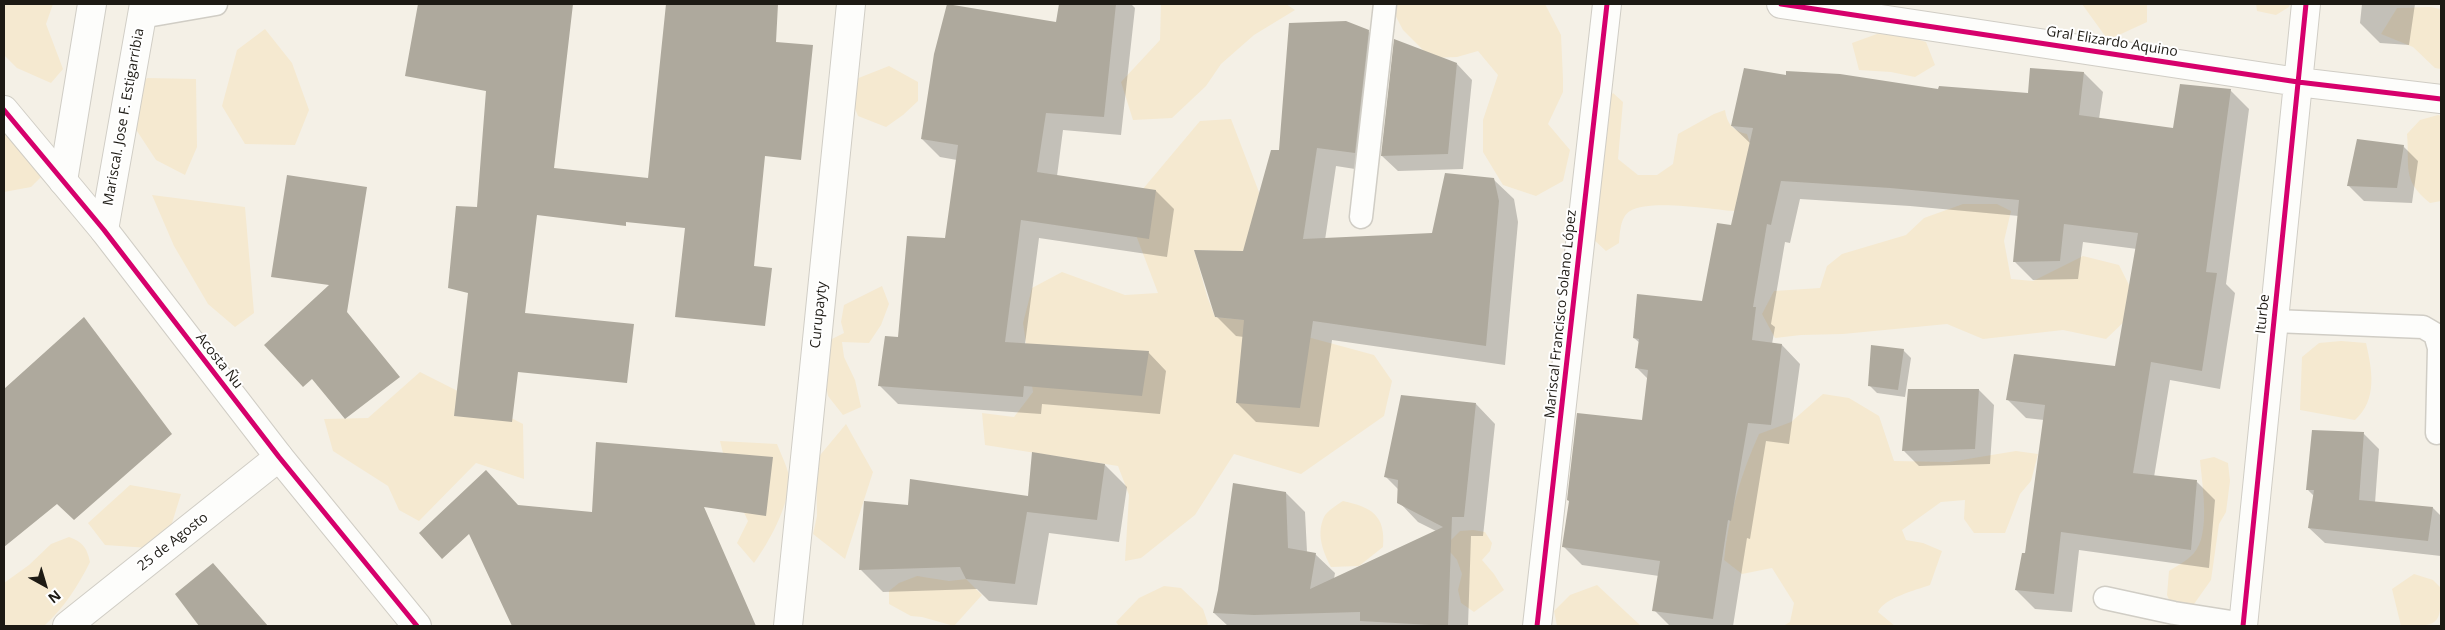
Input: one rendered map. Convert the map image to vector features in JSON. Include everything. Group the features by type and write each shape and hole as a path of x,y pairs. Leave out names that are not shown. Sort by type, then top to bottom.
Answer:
{"street":[{"path":"63,181 92,4"},
{"name":"Curupayty","path":"788,626 851,4"},
{"name":"Mariscal Francisco Solano López","path":"1537,626 1607,4"},
{"name":"Gral Elizardo Aquino","path":"1781,4 2298,82 2441,100"},
{"name":"Iturbe","path":"2244,625 2306,4"},
{"name":"Mariscal. Jose F. Estigarribia","path":"104,230 142,10"},
{"name":"Acosta Ñu","path":"4,110 104,230 279,458 417,626"},
{"name":"25 de Agosto","path":"67,626 279,458"}],"lane":[{"path":"142,10 216,4"},
{"path":"1360,217 1385,4"},
{"path":"2274,321 2422,328 2435,334 2439,348 2438,433"},
{"path":"2105,598 2174,613 2244,625"}],"shaded area":[{"path":"4,4 53,4 46,24 63,69 51,83 17,68 4,55"},
{"path":"1161,4 1286,4 1295,10 1254,35 1221,64 1206,86 1172,118 1133,120 1121,82 1160,40"},
{"path":"1395,4 1545,4 1561,35 1563,92 1548,124 1570,150 1563,181 1536,196 1503,185 1483,152 1483,120 1498,75 1478,51 1457,57 1431,58 1403,30 1393,11"},
{"path":"2082,4 2147,4 2147,22 2108,40"},
{"path":"2256,4 2290,4 2289,7 2276,15 2257,11"},
{"path":"2430,7 2441,9 2441,69 2435,68 2413,47 2381,34 2397,8"},
{"path":"265,29 292,63 309,110 295,145 245,144 222,106 237,50"},
{"path":"1877,34 1903,35 1926,42 1935,65 1915,77 1891,72 1859,70 1852,43"},
{"path":"889,66 918,82 918,101 886,127 858,116 850,96 856,79"},
{"path":"147,78 196,79 197,147 185,175 156,160 135,128 127,103"},
{"path":"1613,93 1623,102 1618,159 1638,175 1657,175 1673,164 1678,134 1725,110 1729,123 1734,129 1747,134 1751,146 1746,212 1669,205 1640,207 1630,211 1624,217 1619,243 1606,251 1592,238 1598,112"},
{"path":"4,105 44,174 31,187 4,192"},
{"path":"2438,115 2441,116 2441,201 2430,203 2421,195 2411,179 2408,164 2407,134 2420,120"},
{"path":"1231,119 1262,200 1243,251 1194,250 1215,317 1245,320 1374,355 1392,381 1384,416 1301,474 1234,454 1195,515 1141,558 1125,561 1129,495 1118,466 985,445 982,413 1014,417 1033,392 1023,323 1032,288 1062,272 1125,295 1158,293 1134,230 1137,196 1200,121"},
{"path":"152,195 245,207 254,313 235,327 208,304 174,246"},
{"path":"1963,204 1997,204 2011,211 2004,241 2011,279 2033,281 2083,256 2119,265 2131,289 2128,318 2106,339 2063,330 1983,339 1947,324 1843,334 1775,338 1762,314 1774,291 1820,288 1827,266 1842,254 1906,235 1924,218"},
{"path":"882,286 889,304 881,325 869,343 842,342 844,357 855,380 861,407 843,415 828,396 824,376 830,340 844,333 841,322 844,305"},
{"path":"2341,341 2366,343 2370,363 2371,384 2370,394 2362,412 2355,420 2300,410 2302,357 2319,343"},
{"path":"420,372 523,424 524,479 476,463 419,521 399,510 388,486 333,451 324,419 368,418"},
{"path":"1823,394 1849,398 1879,416 1894,461 1949,462 2016,451 2038,454 2031,481 2020,494 2005,533 1974,533 1964,519 1965,500 1941,502 1902,530 1906,540 1923,543 1942,551 1930,585 1893,599 1881,607 1878,612 1895,626 1783,626 1790,622 1794,603 1772,568 1742,574 1724,560 1736,496 1746,464 1759,434 1791,422"},
{"path":"846,424 873,472 845,559 813,534 817,516 816,460"},
{"path":"720,441 777,444 788,473 788,491 781,513 766,545 754,563 737,543 748,521 731,485"},
{"path":"2214,457 2228,463 2230,481 2226,512 2219,524 2211,580 2194,604 2199,621 2207,626 2174,626 2177,618 2167,595 2169,571 2192,556 2199,545 2204,522 2200,460"},
{"path":"130,485 181,494 164,549 105,545 88,523"},
{"path":"1343,501 1361,506 1375,514 1382,527 1383,547 1359,566 1331,567 1322,543 1322,523 1327,513"},
{"path":"1473,530 1485,532 1492,543 1490,551 1482,560 1504,590 1474,612 1461,603 1458,590 1462,574 1457,560 1445,546 1460,531"},
{"path":"69,537 84,546 90,562 70,596 44,626 4,626 4,583 29,565 51,544"},
{"path":"2414,574 2433,580 2441,588 2440,610 2438,617 2430,624 2401,626 2392,589"},
{"path":"917,576 949,581 966,579 982,595 954,626 922,617 911,616 889,604 889,591 899,583"},
{"path":"1597,585 1641,626 1557,626 1554,611 1570,595"},
{"path":"1164,586 1181,588 1203,609 1208,624 1206,626 1119,626 1116,622 1139,598"}],"building":[{"path":"418,4 573,4 554,168 648,178 666,4 778,4 776,42 813,45 801,160 765,156 754,266 772,268 765,326 675,317 685,228 626,222 626,226 537,215 525,313 634,324 627,383 518,372 512,422 454,416 468,293 448,288 456,206 477,207 486,91 405,76"},
{"path":"947,4 1056,22 1059,4 1116,4 1104,117 1046,113 1037,172 1156,190 1149,239 1021,220 1005,342 1149,351 1142,396 1024,386 1023,397 878,386 885,336 898,337 907,236 945,238 958,145 921,139 934,54"},
{"path":"1346,21 1369,30 1355,153 1317,148 1303,239 1432,233 1445,173 1494,178 1499,201 1486,346 1313,321 1300,408 1236,403 1244,320 1215,317 1194,250 1243,251 1271,150 1279,150 1289,23"},
{"path":"1394,39 1457,63 1448,154 1381,156"},
{"path":"1744,68 1786,75 1786,71 1840,74 1938,89 1939,86 2028,93 2030,68 2084,72 2079,115 2173,128 2180,84 2231,89 2206,272 2217,273 2202,371 2151,362 2133,473 2197,480 2191,550 2061,532 2054,594 2015,590 2022,553 2025,553 2045,405 2006,400 2014,354 2115,366 2138,233 2064,224 2060,261 2013,262 2019,200 1890,188 1781,181 1771,225 1767,224 1753,307 1756,307 1752,340 1782,344 1771,425 1748,423 1731,521 1728,520 1713,619 1652,611 1660,561 1562,547 1569,501 1567,500 1577,413 1642,420 1648,370 1635,368 1639,339 1633,338 1637,294 1702,301 1717,223 1731,225 1753,128 1731,126"},
{"path":"2357,139 2404,145 2397,188 2347,186"},
{"path":"287,175 367,187 347,312 400,377 345,419 312,379 303,387 264,345 329,285 271,277"},
{"path":"84,317 172,434 74,520 57,504 4,547 4,389"},
{"path":"1871,345 1904,349 1898,390 1868,386"},
{"path":"1908,389 1979,389 1975,449 1902,451"},
{"path":"1401,395 1476,403 1464,517 1452,517 1448,626 1360,621 1360,612 1254,615 1213,613 1233,483 1286,492 1288,548 1316,553 1310,589 1443,527 1397,503 1398,480 1384,477"},
{"path":"2312,430 2364,432 2359,500 2433,507 2428,541 2308,528 2314,490 2306,490"},
{"path":"596,442 773,457 766,516 704,507 756,626 512,626 469,534 442,559 419,533 486,470 518,505 592,512"},
{"path":"1032,452 1105,464 1097,520 1027,512 1015,584 966,579 960,567 859,570 864,501 908,505 910,479 1028,496"},
{"path":"213,563 268,626 199,626 175,594"}],"cycle path":[{"path":"1537,626 1607,4"},
{"path":"1781,4 2298,82 2441,99"},
{"path":"2243,626 2306,4"},
{"path":"4,110 104,230 279,457 417,626"}]}
